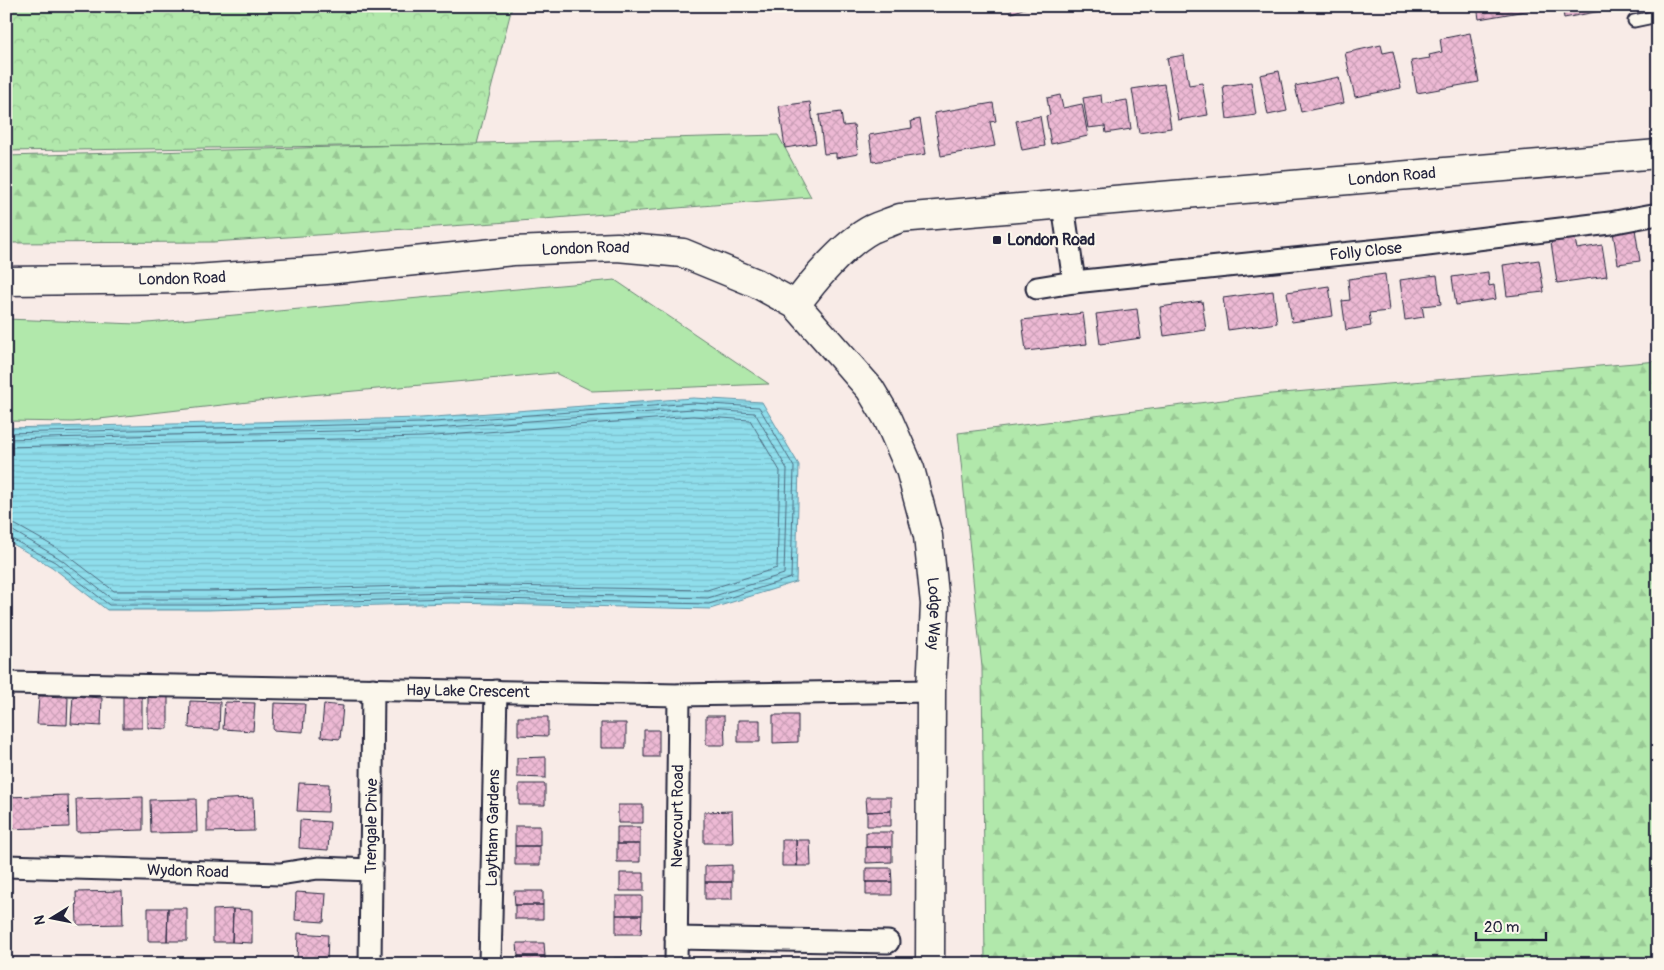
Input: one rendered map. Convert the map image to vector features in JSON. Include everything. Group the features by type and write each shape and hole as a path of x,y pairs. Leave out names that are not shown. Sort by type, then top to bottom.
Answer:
{"main road":[{"name":"London Road","path":"6,281 194,279 326,270 513,251 617,247 683,253 756,283 796,305 815,278 861,237 871,230 900,218 1658,154"},
{"name":"Lodge Way","path":"796,305 870,389 888,419 910,469 928,536 935,604 931,691 930,964"}],"street":[{"path":"1063,204 1074,282"},
{"name":"Folly Close","path":"1037,288 1074,282 1419,246 1610,223 1658,214"},
{"name":"Hay Lake Crescent","path":"6,684 679,695 931,691"},
{"name":"Trengale Drive","path":"370,964 373,689"},
{"name":"Laytham Gardens","path":"490,964 496,691"},
{"name":"Newcourt Road","path":"676,964 679,695"},
{"name":"Wydon Road","path":"6,866 280,874 318,868 371,870"},
{"path":"676,938 888,942"}],"lane":[{"path":"1634,21 1658,16"}],"green space":[{"path":"6,6 512,7 477,144 6,151"},
{"path":"778,135 811,197 495,223 213,242 6,243 6,156"},
{"path":"615,280 769,384 592,391 555,373 310,395 73,422 6,421 6,319 137,324"},
{"path":"1658,361 1658,964 985,964 982,667 958,433 1271,394"}],"water":[{"path":"693,398 762,402 799,465 796,582 710,609 452,603 208,610 107,610 52,567 6,540 6,428 421,418"}],"building":[{"path":"1010,6 1030,6 1012,13"},
{"path":"1477,6 1536,6 1537,9 1479,19"},
{"path":"1562,6 1627,6 1564,18"},
{"path":"1470,33 1479,82 1417,93 1411,61 1430,58 1429,55 1442,52 1440,39"},
{"path":"1381,45 1383,53 1393,51 1401,88 1355,97 1345,53"},
{"path":"1184,55 1189,85 1202,83 1208,115 1178,120 1167,58"},
{"path":"1279,71 1287,111 1268,115 1260,75"},
{"path":"1339,77 1344,103 1301,112 1295,86"},
{"path":"1251,82 1256,115 1227,119 1223,86"},
{"path":"1164,84 1171,128 1139,133 1132,89"},
{"path":"1060,95 1063,108 1082,104 1088,136 1051,144 1046,116 1050,115 1047,98"},
{"path":"1101,95 1102,104 1127,100 1131,129 1106,133 1105,126 1088,128 1083,98"},
{"path":"810,102 816,143 785,148 779,106"},
{"path":"993,103 996,121 990,122 995,146 941,156 934,113"},
{"path":"841,112 843,126 854,125 858,154 836,158 836,153 824,154 819,115"},
{"path":"1040,116 1045,146 1022,150 1016,121"},
{"path":"920,119 926,154 873,162 869,135 912,128 911,121"},
{"path":"1635,229 1640,261 1618,264 1613,232"},
{"path":"1575,239 1577,249 1602,245 1607,276 1557,283 1551,242"},
{"path":"1539,260 1544,292 1507,296 1503,265"},
{"path":"1488,272 1489,286 1494,285 1496,299 1456,305 1452,277"},
{"path":"1385,274 1389,311 1369,313 1371,326 1346,330 1342,301 1350,300 1348,279"},
{"path":"1437,275 1441,304 1422,306 1424,317 1405,320 1400,280"},
{"path":"1329,286 1333,316 1292,322 1287,292"},
{"path":"1273,291 1277,323 1228,330 1223,298"},
{"path":"1202,301 1206,330 1164,336 1160,307"},
{"path":"1137,309 1141,338 1100,344 1096,314"},
{"path":"1083,313 1087,344 1026,351 1022,320"},
{"path":"123,695 142,695 142,728 123,728"},
{"path":"39,696 68,697 67,725 37,724"},
{"path":"73,696 102,698 101,726 71,724"},
{"path":"148,696 168,696 168,729 148,728"},
{"path":"190,701 220,702 219,730 189,728"},
{"path":"225,702 255,703 253,731 223,729"},
{"path":"274,703 305,704 303,732 273,730"},
{"path":"324,704 343,706 340,739 321,737"},
{"path":"773,715 798,715 798,742 773,743"},
{"path":"706,716 724,716 725,745 706,745"},
{"path":"518,717 548,717 548,736 518,735"},
{"path":"738,720 760,720 760,742 738,742"},
{"path":"601,723 626,723 626,748 601,748"},
{"path":"644,730 659,730 659,757 644,757"},
{"path":"546,757 546,778 517,777 517,758"},
{"path":"299,783 329,784 328,812 297,811"},
{"path":"519,784 545,784 545,805 519,805"},
{"path":"68,795 69,827 6,829 6,797"},
{"path":"143,797 143,830 77,832 76,799"},
{"path":"866,797 891,797 891,811 867,812"},
{"path":"253,798 254,831 207,832 207,800"},
{"path":"196,799 197,832 151,833 150,800"},
{"path":"618,805 643,805 643,823 618,823"},
{"path":"732,811 733,843 704,843 704,812"},
{"path":"891,811 891,826 867,826 867,812"},
{"path":"300,820 330,822 328,850 299,848"},
{"path":"515,826 540,826 540,846 515,846"},
{"path":"617,827 640,827 640,844 617,844"},
{"path":"866,832 892,832 892,847 866,847"},
{"path":"782,840 796,840 797,866 782,866"},
{"path":"796,840 810,840 811,866 797,866"},
{"path":"617,844 640,844 640,862 617,862"},
{"path":"515,846 540,846 540,865 515,865"},
{"path":"866,847 892,847 892,862 866,863"},
{"path":"732,865 732,882 705,882 705,866"},
{"path":"866,868 891,868 892,882 866,882"},
{"path":"620,873 644,873 644,891 620,891"},
{"path":"705,882 732,882 732,899 705,899"},
{"path":"866,882 892,882 892,895 866,895"},
{"path":"122,891 123,924 77,925 76,892"},
{"path":"514,891 543,891 543,905 515,905"},
{"path":"296,892 326,894 324,922 295,920"},
{"path":"616,896 642,896 642,915 616,915"},
{"path":"515,905 543,905 543,919 515,919"},
{"path":"148,908 168,908 167,941 148,941"},
{"path":"168,908 187,908 187,941 167,941"},
{"path":"233,909 232,942 213,942 213,910"},
{"path":"233,909 252,910 252,943 232,942"},
{"path":"616,915 642,915 641,934 616,934"},
{"path":"298,933 328,935 327,962 297,961"},
{"path":"517,943 544,943 545,956 518,956"},
{"path":"518,956 545,956 545,964 518,964"},
{"path":"614,958 642,958 642,964 614,964"}],"place":[{"name":"London Road","path":"997,240"}]}
